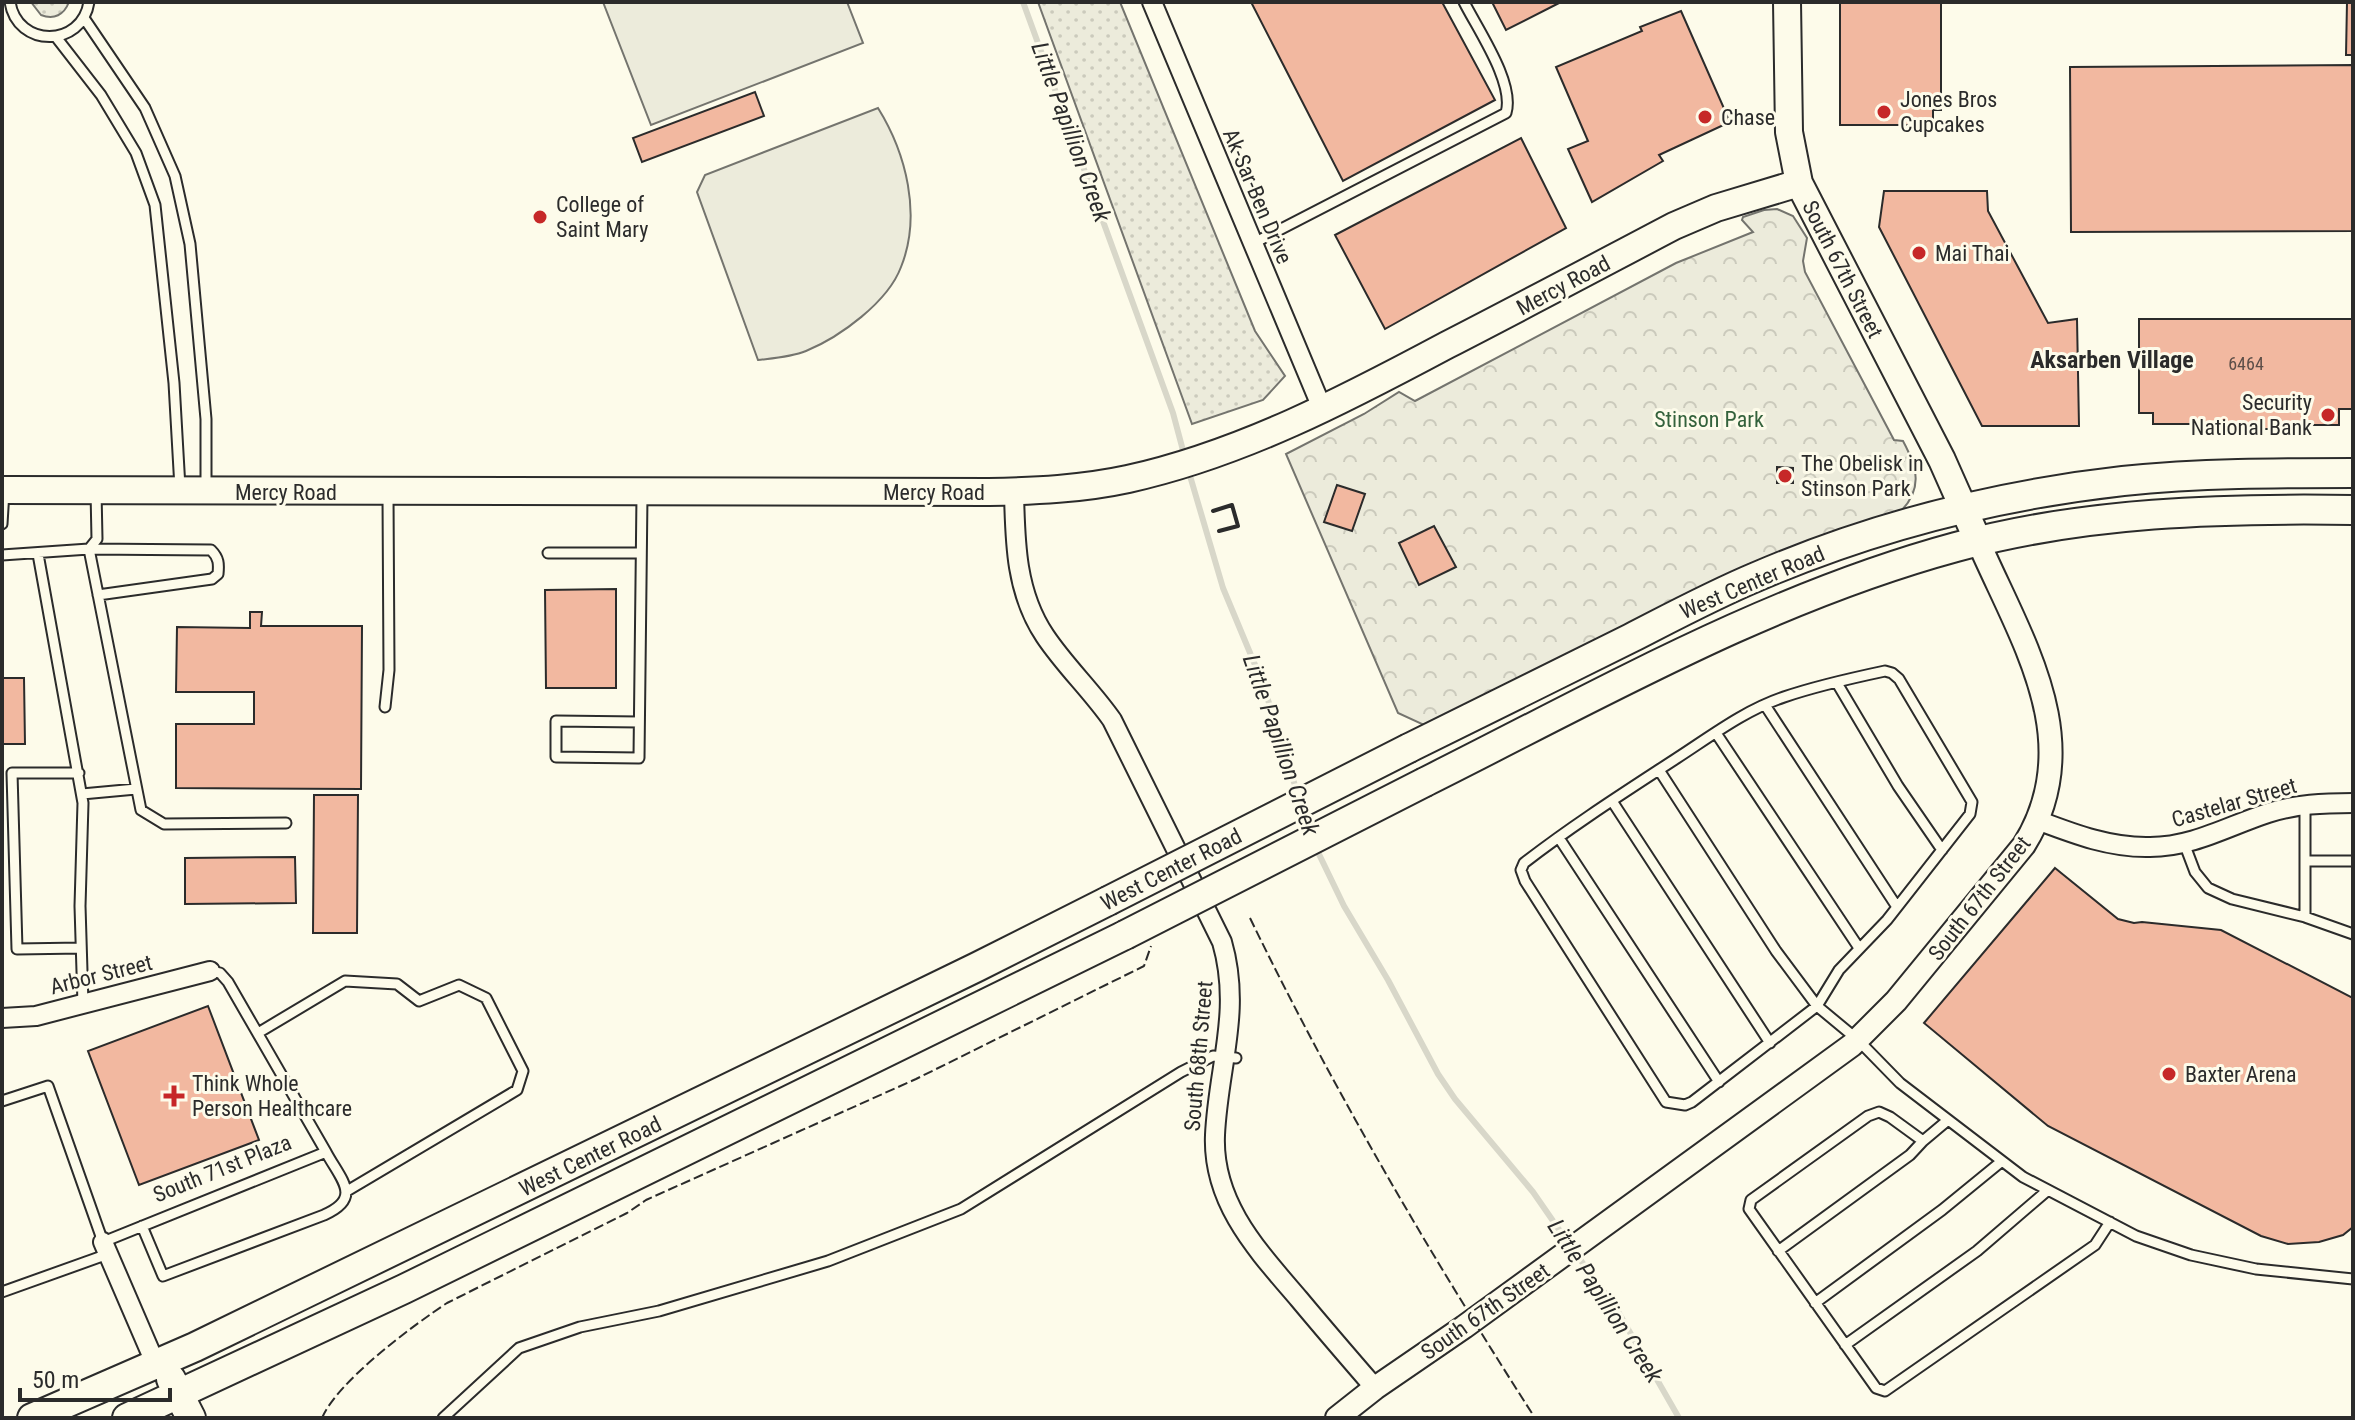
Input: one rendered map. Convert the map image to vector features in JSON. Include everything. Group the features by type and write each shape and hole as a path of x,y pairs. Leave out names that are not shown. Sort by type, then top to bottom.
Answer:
{"main road":[{"name":"South 67th Street","path":"1787,2 1789,132 1799,183 1942,460 1978,541"},
{"name":"Mercy Road","path":"3,490 1014,492 1108,483 1199,459 1265,434 1395,373 1674,226 1716,208 1799,183"},
{"name":"West Center Road","path":"32,1418 156,1365 631,1136 1108,901 1693,605 1757,576 1843,544 1964,508 2047,492 2137,480 2215,475 2353,473"},
{"name":"West Center Road","path":"145,1414 186,1406 404,1289 1125,935 1667,659 1763,614 1859,577 1978,541 2146,515 2244,510 2353,510"},
{"path":"156,1365 186,1406"},
{"path":"145,1414 156,1365"}],"street":[{"name":"Ak-Sar-Ben Drive","path":"1152,2 1322,408"},
{"name":"South 68th Street","path":"1014,492 1016,553 1023,588 1032,612 1051,645 1088,687 1117,729 1222,942 1229,967 1232,998 1231,1058 1215,1142 1221,1182 1231,1209 1252,1244 1375,1388"},
{"name":"South 67th Street","path":"1337,1418 1858,1040 1896,1001 2017,854 2037,820 2051,767 2051,732 2036,676 1978,541"},
{"name":"Castelar Street","path":"2037,820 2107,843 2150,847 2184,843 2265,814 2305,805 2353,803"},
{"name":"Arbor Street","path":"2,1018 36,1016 210,971"},
{"path":"105,1248 156,1365"}],"lane":[{"path":"10,2 15,18 23,28 44,38 72,31 84,18 89,2"},
{"path":"1252,244 1506,113 1509,104 1505,83 1464,2"},
{"path":"84,18 145,108 175,176 190,244 206,419 193,491"},
{"path":"56,37 101,95 136,153 155,205 174,383 193,491"},
{"path":"2,524 3,490"},
{"path":"96,491 97,539 89,549 141,810 164,824 286,823"},
{"path":"385,707 389,670 388,492"},
{"path":"639,722 556,721 556,757 639,758 642,492"},
{"path":"2,555 89,549 211,550 219,563 218,574 212,579 98,595"},
{"path":"548,553 641,553"},
{"path":"38,554 82,794 83,1004"},
{"path":"1885,671 1892,673 1899,679 1972,802 1970,814 1897,907 1839,970 1817,1006 1685,1105 1666,1102 1525,881 1521,870 1524,863 1612,801 1742,716 1765,705 1837,683 1885,671"},
{"path":"1837,683 1876,751 1942,850"},
{"path":"1765,705 1897,907"},
{"path":"1716,733 1859,948"},
{"path":"1659,770 1758,925 1817,1006 1858,1040 1900,1083 2023,1177 2136,1236 2191,1255 2256,1269 2353,1279"},
{"path":"79,773 12,773 17,949 81,948"},
{"path":"82,794 136,789"},
{"path":"1612,801 1770,1043"},
{"path":"2305,805 2305,917"},
{"path":"1559,838 1719,1082"},
{"path":"2184,843 2195,872 2208,888 2232,899 2305,917 2353,934"},
{"path":"2305,861 2353,861"},
{"name":"South 71st Plaza","path":"2,1292 105,1248 142,1226 326,1152 228,982 220,973 210,971"},
{"path":"258,1033 345,981 397,984 419,1001 459,985 486,998 523,1071 517,1090 347,1191"},
{"path":"443,1418 519,1348 580,1327 659,1311 828,1261 961,1209 1181,1072 1213,1056 1231,1058"},
{"path":"2,1101 48,1086 105,1248"},
{"path":"1923,1141 1890,1117 1879,1112 1868,1116 1751,1200 1749,1209 1876,1388 1885,1391 2095,1245 2110,1222"},
{"path":"1778,1251 1910,1155 1948,1120"},
{"path":"142,1226 163,1276 340,1208 346,1201 347,1191 326,1152"},
{"path":"1815,1303 1942,1210 2002,1161"},
{"path":"1845,1345 1977,1251 2048,1190"}],"green space":[{"path":"31,2 69,2 61,13 50,17 41,15"},
{"path":"603,2 847,2 863,43 651,125"},
{"path":"1038,2 1120,2 1255,331 1285,376 1263,400 1192,424"},
{"path":"878,108 896,145 908,185 910,227 907,247 895,280 861,317 833,337 800,353 758,360 697,192 705,175"},
{"name":"Stinson Park","path":"1777,209 1793,216 1807,238 1803,261 1805,272 1894,440 1903,441 1908,451 1916,478 1907,504 1899,513 1424,725 1398,713 1286,454 1364,414 1399,392 1415,401 1676,263 1753,232 1742,220 1743,217"}],"building":[{"path":"1251,2 1442,2 1495,100 1343,181"},
{"path":"1492,2 1561,2 1506,30"},
{"path":"1840,2 1941,2 1941,110 1933,110 1933,125 1840,125"},
{"path":"2347,2 2353,2 2353,55 2346,55"},
{"path":"1681,11 1730,122 1659,155 1663,161 1592,202 1568,149 1588,141 1556,67"},
{"path":"2353,65 2353,231 2071,232 2070,67"},
{"path":"755,92 764,116 642,162 633,138"},
{"path":"1521,138 1566,228 1385,329 1335,235"},
{"path":"1884,191 1987,191 1988,211 2048,323 2077,319 2079,426 1982,426 1879,227"},
{"path":"2139,319 2353,319 2353,409 2339,409 2339,425 2284,425 2284,429 2264,429 2264,424 2153,424 2153,413 2139,413"},
{"name":"The Obelisk in Stinson Park","path":"1777,467 1793,468 1793,483 1777,483"},
{"path":"1337,485 1365,494 1352,531 1324,522"},
{"path":"1434,526 1456,567 1419,585 1399,543"},
{"path":"616,589 616,688 546,688 545,590"},
{"path":"250,612 262,612 261,626 362,626 361,789 176,788 176,724 254,724 254,692 176,692 177,627 250,628"},
{"path":"2,678 24,678 25,744 2,744"},
{"path":"314,795 358,795 357,933 313,933"},
{"path":"295,857 296,903 185,904 185,858"},
{"name":"Baxter Arena","path":"2055,868 2118,919 2221,930 2353,998 2353,1227 2343,1235 2319,1242 2288,1244 2261,1236 2048,1126 1924,1023"},
{"name":"Think Whole Person Healthcare","path":"208,1006 259,1140 139,1185 88,1051"}],"waterway":[{"name":"Little Papillion Creek","path":"1023,2 1173,413 1185,458"},
{"name":"Little Papillion Creek","path":"1188,469 1223,588 1263,684 1298,795"},
{"name":"Little Papillion Creek","path":"1303,810 1311,833"},
{"name":"Little Papillion Creek","path":"1316,848 1344,906 1438,1074 1455,1099 1533,1192 1569,1244"},
{"name":"Little Papillion Creek","path":"1576,1254 1616,1308 1679,1418"}],"fence":[{"path":"1250,918 1315,1046 1385,1172 1535,1418"},
{"path":"322,1418 330,1404 359,1372 447,1303 627,1213 646,1200 916,1079 1144,966 1151,946"}],"wall":[{"path":"1213,511 1232,505 1238,526 1219,531"}],"place":[{"name":"Jones Bros Cupcakes","path":"1884,112"},
{"name":"Chase","path":"1705,117"},
{"name":"College of Saint Mary","path":"540,217"},
{"name":"Mai Thai","path":"1919,253"},
{"name":"Security National Bank","path":"2328,415"},
{"name":"The Obelisk in Stinson Park","path":"1785,476"},
{"name":"Baxter Arena","path":"2169,1074"},
{"name":"Think Whole Person Healthcare","path":"174,1096"}],"district":[{"name":"Aksarben Village","path":"2112,360"}]}
